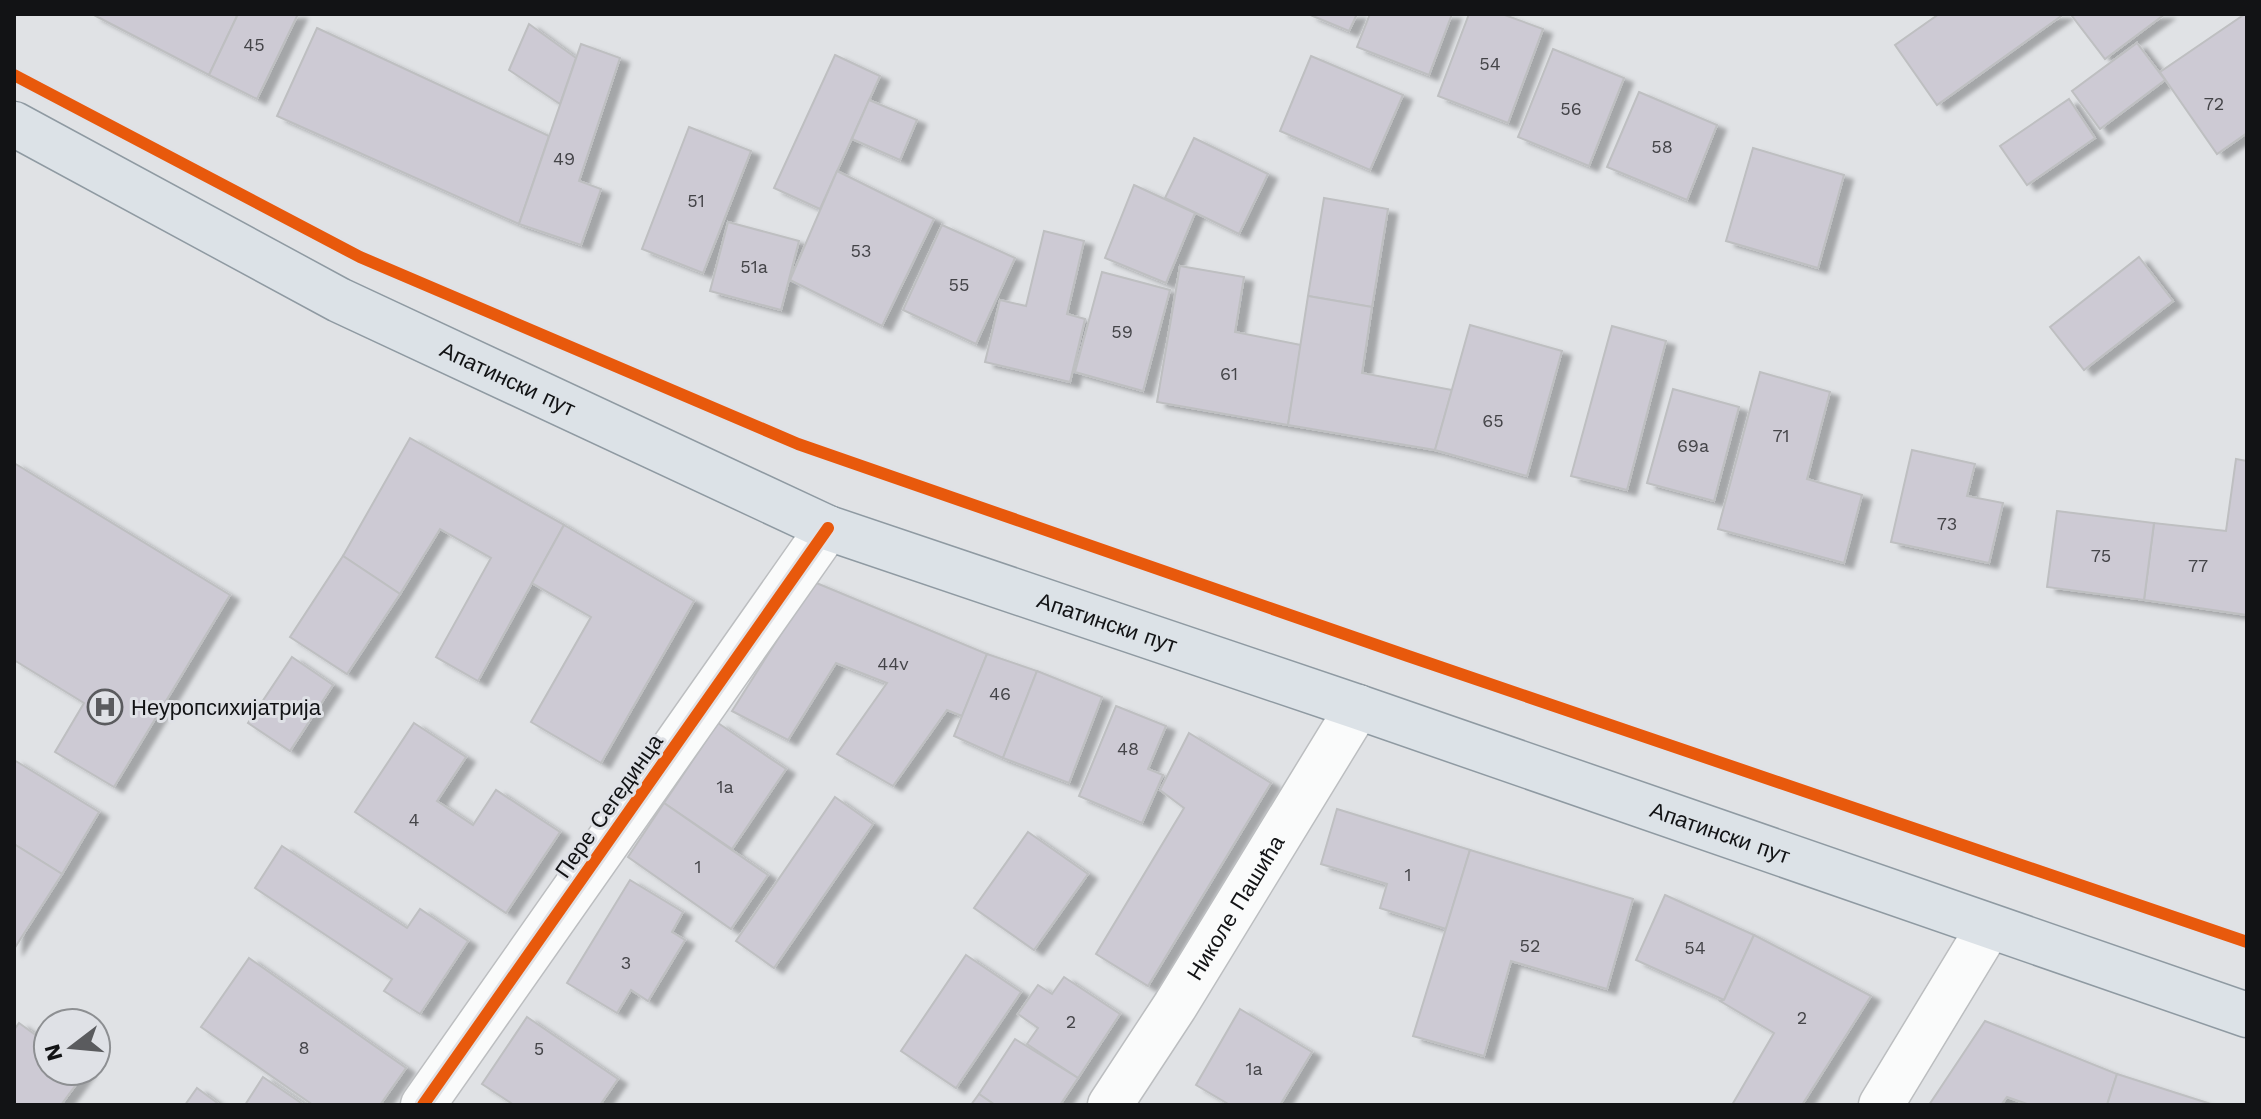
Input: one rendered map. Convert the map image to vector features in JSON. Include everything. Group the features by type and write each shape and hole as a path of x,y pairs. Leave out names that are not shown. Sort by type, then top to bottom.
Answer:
{"main road":[{"name":"Апатински пут","path":"14,124 339,300 828,528 1358,707 2247,1015"}],"street":[{"name":"Пере Сегединца","path":"423,1105 828,528"},
{"name":"Николе Пашића","path":"1110,1105 1175,1006 1358,707"},
{"path":"1881,1105 1989,927"}],"building":[{"path":"92,14 238,14 209,75"},
{"path":"238,14 298,14 257,99 209,75"},
{"path":"1308,14 1357,14 1349,31"},
{"path":"1370,14 1452,14 1429,75 1357,47"},
{"path":"1469,14 1502,14 1543,29 1508,123 1438,96"},
{"path":"1939,14 2064,14 1937,105 1895,45"},
{"path":"2165,14 2105,59 2072,16"},
{"path":"2245,14 2247,133 2217,154 2160,72"},
{"path":"529,24 576,58 560,104 509,70"},
{"path":"317,28 549,136 519,224 277,116"},
{"path":"2137,43 2165,80 2100,129 2072,91"},
{"path":"581,44 620,58 579,181 601,189 581,245 519,224"},
{"path":"1553,49 1624,78 1589,166 1518,137"},
{"path":"835,55 880,76 820,209 774,188"},
{"path":"1311,56 1403,95 1370,170 1280,131"},
{"path":"1639,92 1717,125 1687,200 1607,167"},
{"path":"2069,99 2095,138 2027,185 2000,146"},
{"path":"869,100 917,120 900,160 852,139"},
{"path":"689,127 751,151 703,273 642,249"},
{"path":"1194,138 1268,174 1239,234 1165,198"},
{"path":"1753,148 1844,175 1818,268 1726,241"},
{"path":"837,171 934,219 882,326 790,280"},
{"path":"1134,185 1195,213 1166,283 1105,258"},
{"path":"1324,198 1388,209 1372,307 1308,296"},
{"path":"728,222 799,241 781,310 710,291"},
{"path":"942,225 1015,258 976,344 903,310"},
{"path":"1044,231 1084,241 1067,314 1085,319 1070,382 985,362 1000,300 1026,306"},
{"path":"2139,257 2173,301 2084,370 2050,327"},
{"path":"1180,266 1244,277 1235,332 1301,345 1288,425 1157,402"},
{"path":"1102,272 1170,290 1143,391 1075,372"},
{"path":"1308,296 1372,307 1362,373 1452,390 1435,450 1288,425"},
{"path":"1470,325 1562,351 1527,476 1435,450"},
{"path":"1612,326 1666,341 1627,490 1571,476"},
{"path":"1760,372 1830,392 1807,479 1862,495 1844,563 1718,529"},
{"path":"1673,389 1739,407 1714,501 1647,483"},
{"path":"410,438 564,525 478,681 436,657 491,558 440,529 400,594 343,556"},
{"path":"1912,450 1975,464 1967,496 2003,503 1989,563 1891,542"},
{"path":"2236,459 2247,461 2247,615 2144,600 2154,523 2226,531"},
{"path":"14,463 230,595 114,787 55,752 84,703 14,660"},
{"path":"2057,511 2154,523 2144,600 2047,587"},
{"path":"564,525 694,601 601,763 531,722 591,617 532,583"},
{"path":"343,556 400,594 347,674 290,637"},
{"path":"814,582 987,654 962,716 947,710 893,786 837,754 887,683 836,663 788,740 732,711"},
{"path":"987,654 1037,671 1003,758 954,736"},
{"path":"292,657 333,685 290,751 248,723"},
{"path":"1037,671 1102,697 1069,783 1003,758"},
{"path":"1116,706 1166,726 1148,769 1163,775 1142,823 1079,796"},
{"path":"414,723 466,757 437,801 473,825 496,790 560,832 506,913 355,812"},
{"path":"718,723 786,769 732,849 664,803"},
{"path":"1189,733 1271,783 1148,986 1096,954 1184,808 1160,790"},
{"path":"14,760 99,812 62,874 14,844"},
{"path":"835,797 873,824 774,968 736,941"},
{"path":"664,803 768,875 731,929 628,857"},
{"path":"1337,809 1470,850 1446,929 1380,908 1387,884 1321,864"},
{"path":"1028,832 1088,874 1034,950 974,908"},
{"path":"14,844 62,874 14,949"},
{"path":"282,846 407,928 420,909 468,941 420,1014 384,991 392,979 255,888"},
{"path":"1470,850 1633,899 1607,989 1511,961 1484,1056 1413,1036"},
{"path":"630,880 683,912 672,932 685,940 648,1001 631,990 617,1013 567,983"},
{"path":"1665,895 1754,935 1724,1000 1636,960"},
{"path":"1754,935 1871,996 1802,1105 1732,1105 1774,1033 1720,1001 1724,1000"},
{"path":"966,955 1021,992 956,1088 901,1051"},
{"path":"249,958 406,1068 380,1105 313,1105 201,1027"},
{"path":"1064,977 1120,1014 1078,1078 1027,1044 1038,1028 1018,1014 1038,985 1052,994"},
{"path":"1240,1009 1312,1052 1280,1105 1230,1105 1196,1085"},
{"path":"527,1017 618,1079 600,1105 514,1105 482,1084"},
{"path":"1985,1021 2117,1074 2107,1105 2030,1105 2007,1097 2001,1105 1929,1105"},
{"path":"19,1023 32,1032 32,1087 74,1087 61,1105 14,1105 14,1030"},
{"path":"1015,1039 1078,1078 1060,1105 995,1105 979,1094"},
{"path":"2117,1074 2214,1105 2107,1105"},
{"path":"263,1077 304,1105 245,1105"},
{"path":"197,1088 220,1105 185,1105"},
{"path":"979,1094 995,1105 971,1105"}],"cycle path":[{"path":"14,75 360,257 798,444 2247,942"},
{"path":"423,1105 828,528"}],"place":[{"name":"Неуропсихијатрија","path":"105,707"}]}
